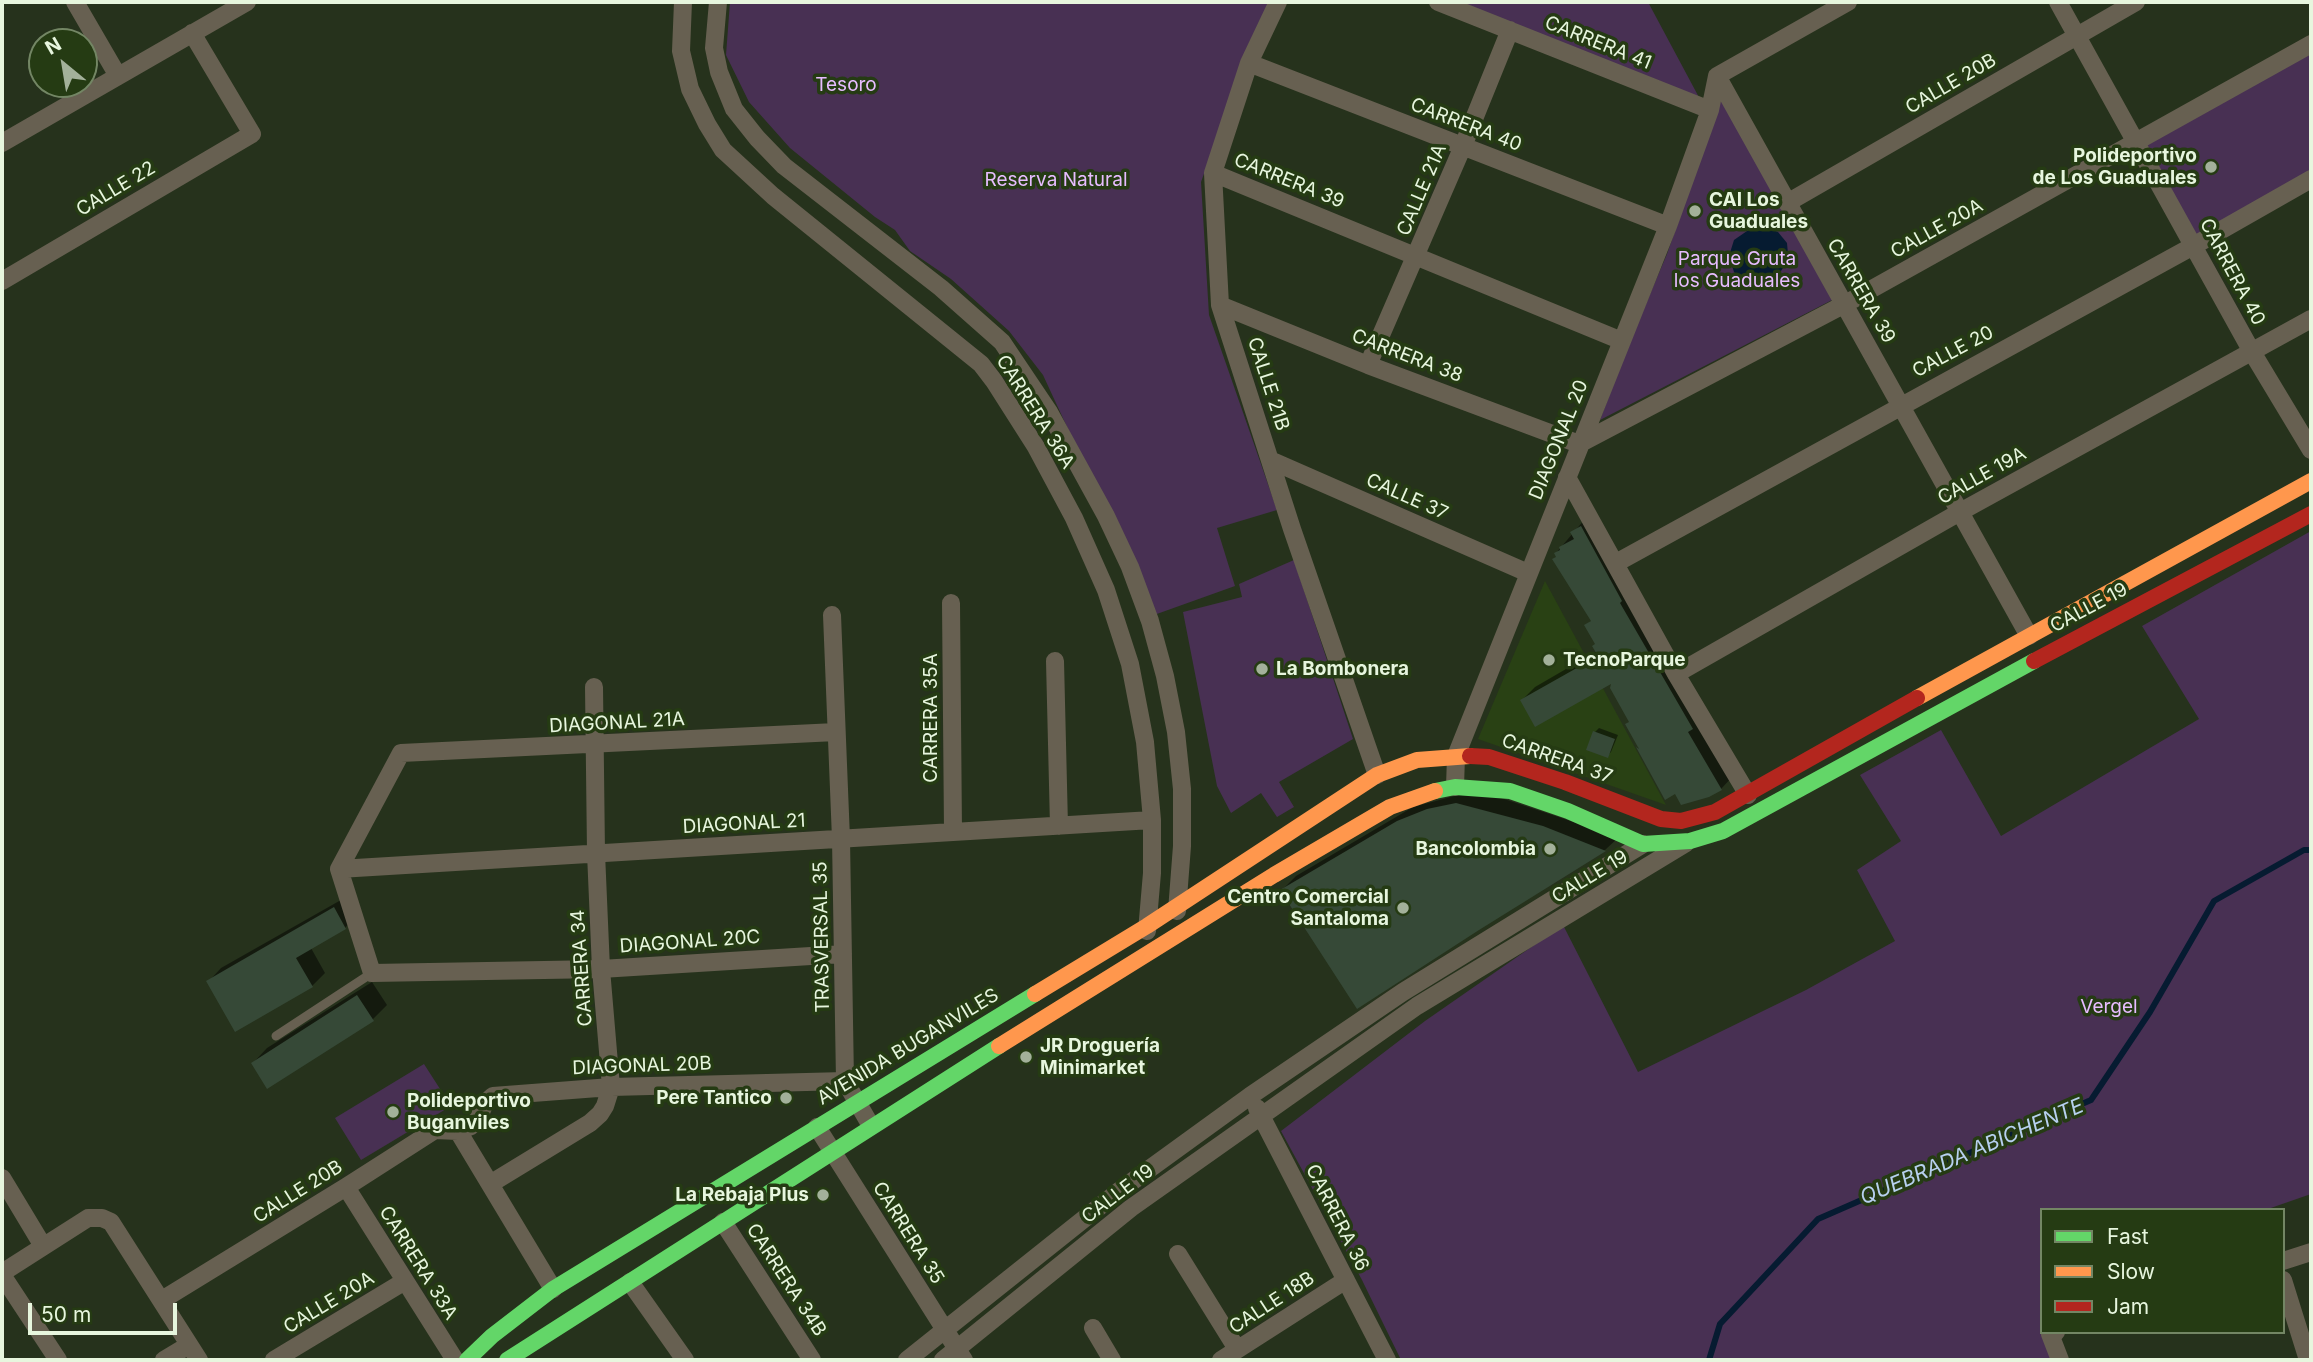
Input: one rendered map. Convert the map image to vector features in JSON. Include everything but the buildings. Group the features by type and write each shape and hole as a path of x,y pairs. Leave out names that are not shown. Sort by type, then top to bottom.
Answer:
{"main road":[{"name":"CALLE 19","path":"1681,821 1715,812 1748,795 2311,481"},
{"name":"CALLE 19","path":"1690,841 1723,831 1938,712 2311,514"},
{"name":"CARRERA 37","path":"1377,775 1417,760 1456,756 1489,757 1565,782 1661,819 1681,821"},
{"name":"AVENIDA BUGANVILES","path":"467,1360 492,1336 553,1289 1147,926 1377,775"},
{"path":"507,1360 871,1126 1274,875 1390,807 1422,794 1455,787 1510,791 1568,811 1643,844 1690,841"}],"street":[{"path":"75,2 118,76"},
{"path":"2,143 247,2"},
{"name":"CARRERA 36A","path":"683,2 681,51 690,89 723,150 773,196 981,364 1036,447 1074,517 1106,590 1133,677 1145,742 1152,820 1152,873 1143,958"},
{"name":"CARRERA 36A","path":"718,2 714,48 719,72 734,108 757,138 784,166 941,288 1002,342 1049,412 1106,516 1130,567 1150,621 1166,676 1176,732 1182,789 1182,846 1173,939"},
{"name":"CALLE 21B","path":"1278,2 1249,63 1213,173 1220,305 1377,775"},
{"name":"CARRERA 41","path":"1438,2 1710,110"},
{"path":"1710,110 1717,76 1848,2"},
{"name":"CARRERA 40","path":"2058,2 2252,352 2311,450"},
{"name":"CALLE 20B","path":"1787,203 2136,2"},
{"name":"CALLE 21A","path":"1368,365 1417,255 1510,30"},
{"name":"CALLE 22","path":"2,281 252,134 192,33"},
{"name":"CALLE 20A","path":"1579,444 1845,304 2311,44"},
{"name":"CARRERA 40","path":"1249,63 1668,226"},
{"name":"CARRERA 39","path":"1717,76 2029,636"},
{"name":"DIAGONAL 20","path":"1455,787 1456,756 1668,226 1710,110"},
{"name":"CARRERA 39","path":"1213,173 1622,341"},
{"name":"CALLE 20","path":"1616,563 2311,179"},
{"name":"CARRERA 38","path":"1220,305 1368,365 1579,444"},
{"name":"CALLE 19A","path":"1676,674 1960,512 2311,319"},
{"name":"CALLE 37","path":"1270,460 1528,573"},
{"path":"1567,477 1676,674 1748,795"},
{"name":"CARRERA 35A","path":"951,603 953,832"},
{"name":"TRASVERSAL 35","path":"832,615 841,839 845,1081"},
{"path":"1055,661 1059,826"},
{"name":"CARRERA 34","path":"594,687 596,853 601,969 611,1087"},
{"name":"DIAGONAL 21A","path":"339,869 401,753 836,732"},
{"name":"DIAGONAL 21","path":"339,869 1152,820"},
{"name":"CALLE 19","path":"954,1357 1131,1208 1417,1006 1690,841"},
{"name":"CALLE 19","path":"906,1360 1119,1191 1250,1096 1402,992 1643,844"},
{"path":"339,869 372,974"},
{"name":"DIAGONAL 20C","path":"372,974 601,969 843,954"},
{"path":"845,1081 871,1126"},
{"name":"DIAGONAL 20B","path":"458,1131 471,1126 478,1119 485,1103 493,1096 611,1087 845,1081"},
{"path":"490,1184 590,1123 605,1106 611,1087"},
{"name":"CARRERA 36","path":"1250,1096 1387,1360"},
{"name":"CARRERA 35","path":"817,1127 944,1331 954,1357"},
{"name":"CALLE 20B","path":"162,1300 435,1130 458,1131"},
{"path":"458,1131 553,1289"},
{"path":"2,1178 43,1246"},
{"name":"CARRERA 33A","path":"346,1187 455,1360"},
{"path":"58,1360 2,1274 88,1218 102,1218 110,1222 199,1360"},
{"name":"CARRERA 34B","path":"723,1222 812,1360"},
{"path":"2285,1260 2311,1252"},
{"path":"1178,1254 1237,1349"},
{"name":"CALLE 18B","path":"1221,1360 1346,1280"},
{"name":"CALLE 20A","path":"274,1360 405,1281"},
{"path":"630,1282 685,1360"},
{"path":"2285,1286 2308,1360"},
{"path":"1093,1328 1112,1360"},
{"path":"2053,1334 2060,1360"},
{"path":"164,1360 189,1345"}],"lane":[{"path":"276,1036 372,974"}],"shaded area":[{"name":"TecnoParque","path":"1545,581 1666,805 1478,739"}],"green space":[{"name":"Reserva Natural","path":"730,2 1272,2 1244,64 1201,182 1209,315 1277,510 1217,528 1235,586 1154,615 1043,375 1009,331 951,279 910,251 895,230 790,148 749,102 726,55"},
{"path":"1461,2 1648,2 1702,103"},
{"path":"2311,50 2311,176 2198,242 2141,141"},
{"name":"Parque Gruta los Guaduales","path":"1721,100 1834,299 1600,420 1667,254"},
{"name":"Vergel","path":"2311,531 2311,1194 2271,1208 2040,1208 2040,1334 2043,1334 2055,1360 1401,1360 1362,1280 1281,1131 1425,1021 1563,925 1638,1072 1806,990 1895,941 1857,870 1901,841 1860,775 1941,730 2001,836 2199,719 2142,626"},
{"name":"La Bombonera","path":"1294,560 1353,739 1279,782 1294,807 1277,817 1261,793 1231,813 1217,786 1183,612 1242,597 1239,584"},
{"name":"Polideportivo Buganviles","path":"424,1064 451,1106 361,1160 335,1118"}],"water":[{"path":"1757,228 1778,232 1787,243 1788,254 1777,277 1755,284 1739,278 1729,256 1734,240"}],"waterway":[{"name":"QUEBRADA ABICHENTE","path":"1709,1360 1720,1324 1818,1219 2091,1100 2150,1012 2214,901 2304,850 2311,850"}],"traffic: fast":[{"path":"1435,791 1455,787 1510,791 1568,811 1643,844 1690,841 1723,831 2034,661"},
{"path":"467,1360 492,1336 553,1289 1035,994"},
{"path":"507,1360 999,1046"}],"traffic: slow":[{"path":"1917,698 2311,481"},
{"path":"1035,994 1147,926 1377,775 1417,760 1470,756"},
{"path":"999,1046 1274,875 1390,807 1435,791"}],"traffic: jam":[{"path":"2034,661 2311,514"},
{"path":"1470,756 1489,757 1565,782 1661,819 1681,821 1715,812 1917,698"}],"place":[{"name":"Polideportivo de Los Guaduales","path":"2211,167"},
{"name":"CAI Los Guaduales","path":"1695,211"},
{"name":"TecnoParque","path":"1549,660"},
{"name":"La Bombonera","path":"1262,669"},
{"name":"Bancolombia","path":"1550,849"},
{"name":"Centro Comercial Santaloma","path":"1403,908"},
{"name":"JR Droguería Minimarket","path":"1026,1057"},
{"name":"Pere Tantico","path":"786,1098"},
{"name":"Polideportivo Buganviles","path":"393,1112"},
{"name":"La Rebaja Plus","path":"823,1195"}],"park label":[{"name":"Tesoro","path":"846,85"}]}
